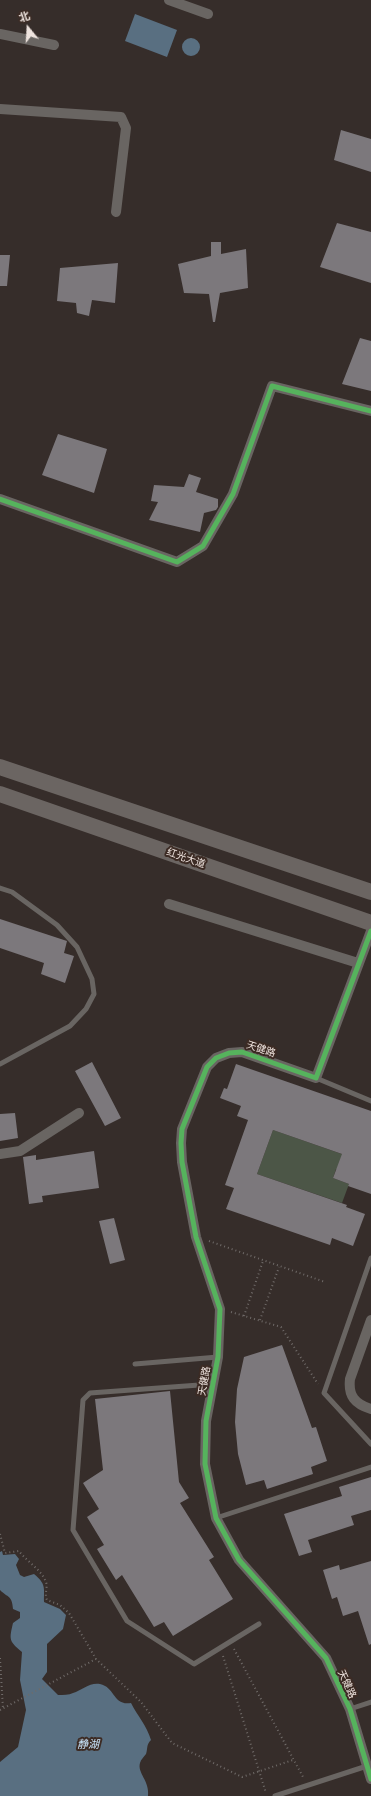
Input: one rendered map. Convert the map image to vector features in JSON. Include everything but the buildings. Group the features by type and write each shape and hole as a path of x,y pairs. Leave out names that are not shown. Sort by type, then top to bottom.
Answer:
{"main road":[{"path":"0,767 371,892"},
{"name":"红光大道","path":"0,794 371,923"}],"street":[{"path":"169,0 208,14"},
{"path":"0,34 54,45"},
{"path":"0,109 121,117 126,128 116,212"},
{"path":"0,499 177,562 203,546 233,494 272,386 371,411"},
{"path":"169,904 358,963"},
{"path":"316,1078 371,931"},
{"name":"天健路","path":"316,1078 242,1052 229,1053 216,1058 207,1067 182,1129 182,1162 196,1237 220,1309 218,1357 206,1421 205,1464 216,1518 239,1560 326,1658 350,1710 371,1779"},
{"path":"0,1154 20,1151 79,1113"},
{"path":"371,1320 350,1379 349,1386 352,1398 356,1402 371,1409"}],"lane":[{"path":"0,888 12,892 50,920 77,947 92,979 94,994 86,1009 70,1026 0,1064"},
{"path":"316,1078 371,1101"},
{"path":"371,1258 324,1393 371,1444"},
{"path":"134,1364 218,1357"},
{"path":"213,1384 90,1393 83,1400 73,1530 127,1621 194,1664 259,1624"},
{"path":"216,1518 371,1467"},
{"path":"350,1710 371,1702"},
{"path":"275,1796 367,1766"}],"path":[{"path":"196,1237 324,1282"},
{"path":"244,1316 263,1261"},
{"path":"260,1320 279,1266"},
{"path":"220,1309 281,1327 324,1393"},
{"path":"0,1534 5,1553 19,1551 25,1559 39,1570 47,1583 45,1595 48,1600 60,1605 69,1613 96,1659 141,1702 172,1743 242,1777 293,1760"},
{"path":"230,1641 293,1760 308,1785"},
{"path":"220,1647 267,1796"},
{"path":"0,1658 2,1709 96,1659"}],"green space":[{"path":"273,1130 356,1159 351,1174 336,1169 333,1178 349,1184 342,1203 257,1174"}],"water":[{"path":"135,14 177,30 167,57 125,41"},
{"path":"191,38 197,41 200,47 197,53 191,56 185,53 182,47 185,41"},
{"name":"静湖","path":"2,1551 3,1555 15,1554 19,1559 16,1565 20,1575 24,1577 34,1574 41,1580 44,1586 44,1602 60,1609 66,1615 63,1629 47,1644 47,1672 42,1679 58,1695 71,1694 93,1684 100,1684 109,1689 121,1702 131,1703 151,1740 149,1742 146,1754 140,1762 140,1770 147,1786 148,1796 0,1796 0,1762 18,1747 26,1710 20,1680 22,1652 11,1640 13,1623 20,1618 20,1612 13,1609 11,1599 0,1590 0,1552"}],"cycle path":[{"path":"0,499 177,562 203,546 233,494 272,386 371,411"},
{"path":"371,931 316,1078 242,1052 229,1053 216,1058 207,1067 182,1129 181,1143 182,1162 196,1237 220,1309 218,1357 206,1421 205,1464 216,1518 239,1560 326,1658 350,1709 371,1779"}]}
